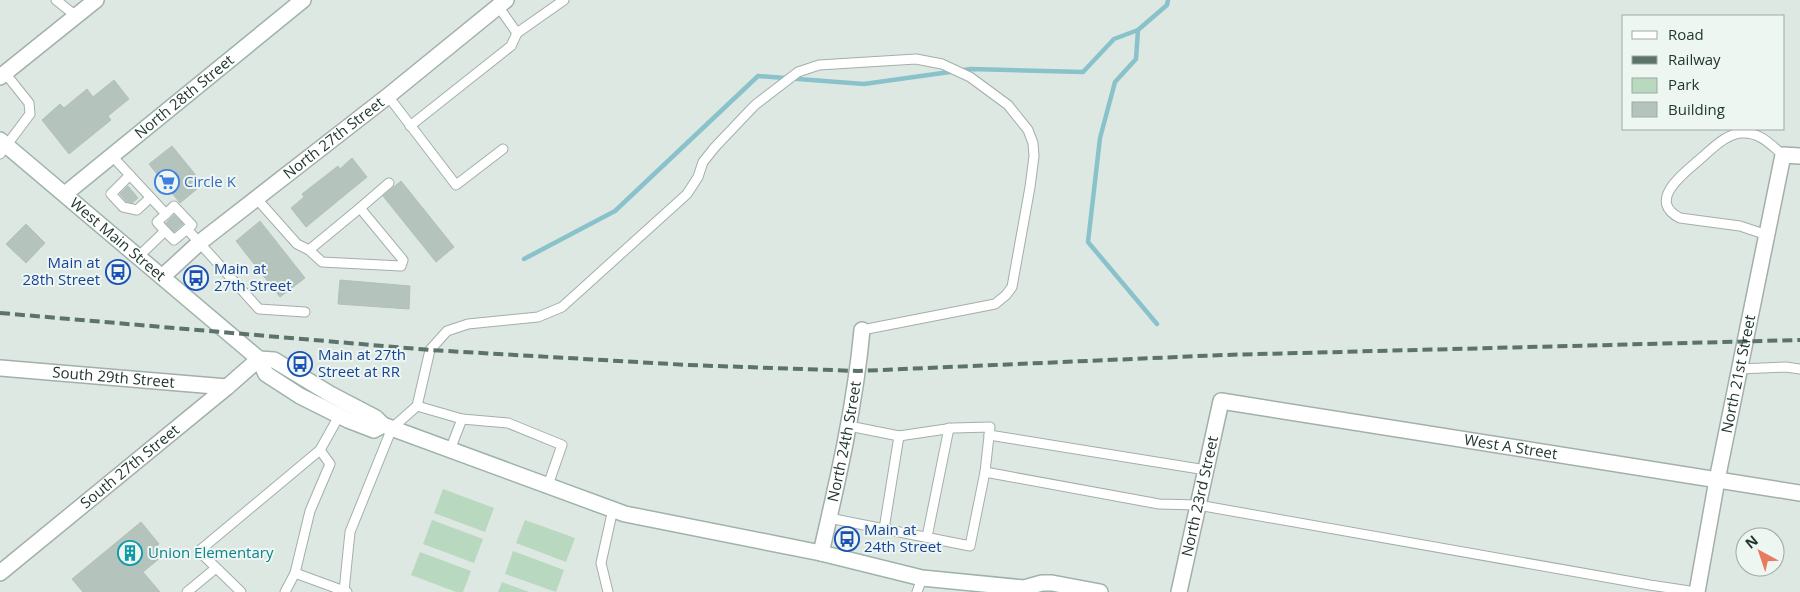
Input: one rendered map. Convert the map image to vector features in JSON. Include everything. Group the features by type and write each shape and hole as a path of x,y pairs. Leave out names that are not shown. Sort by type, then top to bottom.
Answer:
{"street":[{"path":"2,75 96,0"},
{"name":"North 28th Street","path":"65,194 303,0"},
{"name":"North 27th Street","path":"162,277 199,243 388,96 502,3"},
{"name":"West Main Street","path":"2,147 65,194 259,358"},
{"path":"1783,155 1800,156"},
{"name":"North 21st Street","path":"1696,592 1783,155"},
{"name":"North 24th Street","path":"822,553 849,426 858,371 862,330"},
{"path":"259,358 266,374 300,396 339,416 374,430 388,427"},
{"path":"259,358 274,360 330,394 376,418 388,427 635,516 822,553 919,585 1027,590 1042,583 1052,583 1100,592"},
{"name":"South 27th Street","path":"0,573 227,387 259,358"},
{"name":"South 29th Street","path":"0,368 227,387"},
{"name":"West A Street","path":"1222,401 1800,493"},
{"name":"North 23rd Street","path":"1179,592 1222,401"}],"lane":[{"path":"56,0 76,16"},
{"path":"410,126 511,46 517,33 564,0"},
{"path":"502,3 517,33"},
{"path":"295,573 346,592 350,532 388,427 417,406 430,350 447,331 468,324 538,317 562,307 687,194 698,177 703,162 715,147 756,105 798,72 819,65 916,59 942,64 970,77 1008,104 1028,130 1033,143 1032,172 1012,287 995,304 862,330"},
{"path":"2,75 29,103 30,114 2,147"},
{"path":"388,96 456,185 503,149"},
{"path":"1767,235 1740,226 1680,218 1674,215 1670,209 1667,202 1668,194 1679,178 1731,136 1741,133 1757,135 1783,155"},
{"path":"112,156 166,214"},
{"path":"130,175 110,194 116,201 123,207 137,210 150,198"},
{"path":"309,250 389,183"},
{"path":"257,199 296,244 309,250 322,262 401,266 403,260 360,208"},
{"path":"174,206 192,225 174,240 156,222 166,214 174,206"},
{"path":"187,229 259,309 305,312"},
{"path":"139,256 165,231"},
{"path":"1740,369 1786,367 1800,369"},
{"path":"417,406 462,419 508,423 562,444 548,485"},
{"path":"241,592 199,551 320,450 339,416"},
{"path":"450,450 462,419"},
{"path":"829,518 970,546 986,472 990,427 948,428 899,436 849,426"},
{"path":"927,537 948,428"},
{"path":"989,434 1206,470"},
{"path":"884,529 899,436"},
{"path":"285,592 295,573 310,511 330,464 320,450"},
{"path":"986,472 1159,504 1198,505 1696,592"},
{"path":"608,592 601,563 613,509"},
{"path":"188,592 216,568"}],"green space":[{"path":"443,489 494,508 485,532 434,513"},
{"path":"432,520 483,539 474,563 423,544"},
{"path":"525,520 575,538 566,562 516,543"},
{"path":"513,551 564,570 556,592 505,574"},
{"path":"420,552 471,571 463,592 456,592 411,575"},
{"path":"502,582 529,592 498,592"}],"building":[{"path":"114,80 129,99 108,116 111,120 69,154 42,120 60,104 64,108 87,89 93,97"},
{"path":"172,146 203,184 180,203 149,164"},
{"path":"352,158 367,177 306,227 291,208 304,197 302,194 338,166 340,169"},
{"path":"401,181 454,247 436,262 383,196"},
{"path":"128,186 138,198 132,203 126,201 120,194"},
{"path":"174,215 183,224 174,232 166,223"},
{"path":"260,221 305,278 280,297 236,241"},
{"path":"26,224 45,243 26,263 6,244"},
{"path":"340,280 410,286 409,309 338,304"},
{"name":"Union Elementary","path":"141,522 159,544 153,549 160,558 143,572 160,592 83,592 72,579"}],"waterway":[{"path":"1157,324 1088,242 1100,138 1115,82 1136,59 1138,30 1167,5 1168,0"},
{"path":"524,259 615,211 758,76 864,84 971,69 1083,72 1114,39 1138,30"}],"railway":[{"path":"0,313 430,350 688,365 858,371 1223,355 1800,340"}],"place":[{"name":"Circle K","path":"167,182"},
{"name":"Main at 28th Street","path":"118,272"},
{"name":"Main at 27th Street","path":"196,278"},
{"name":"Main at 27th Street at RR","path":"300,364"},
{"name":"Main at 24th Street","path":"847,539"},
{"name":"Union Elementary","path":"130,553"}]}
